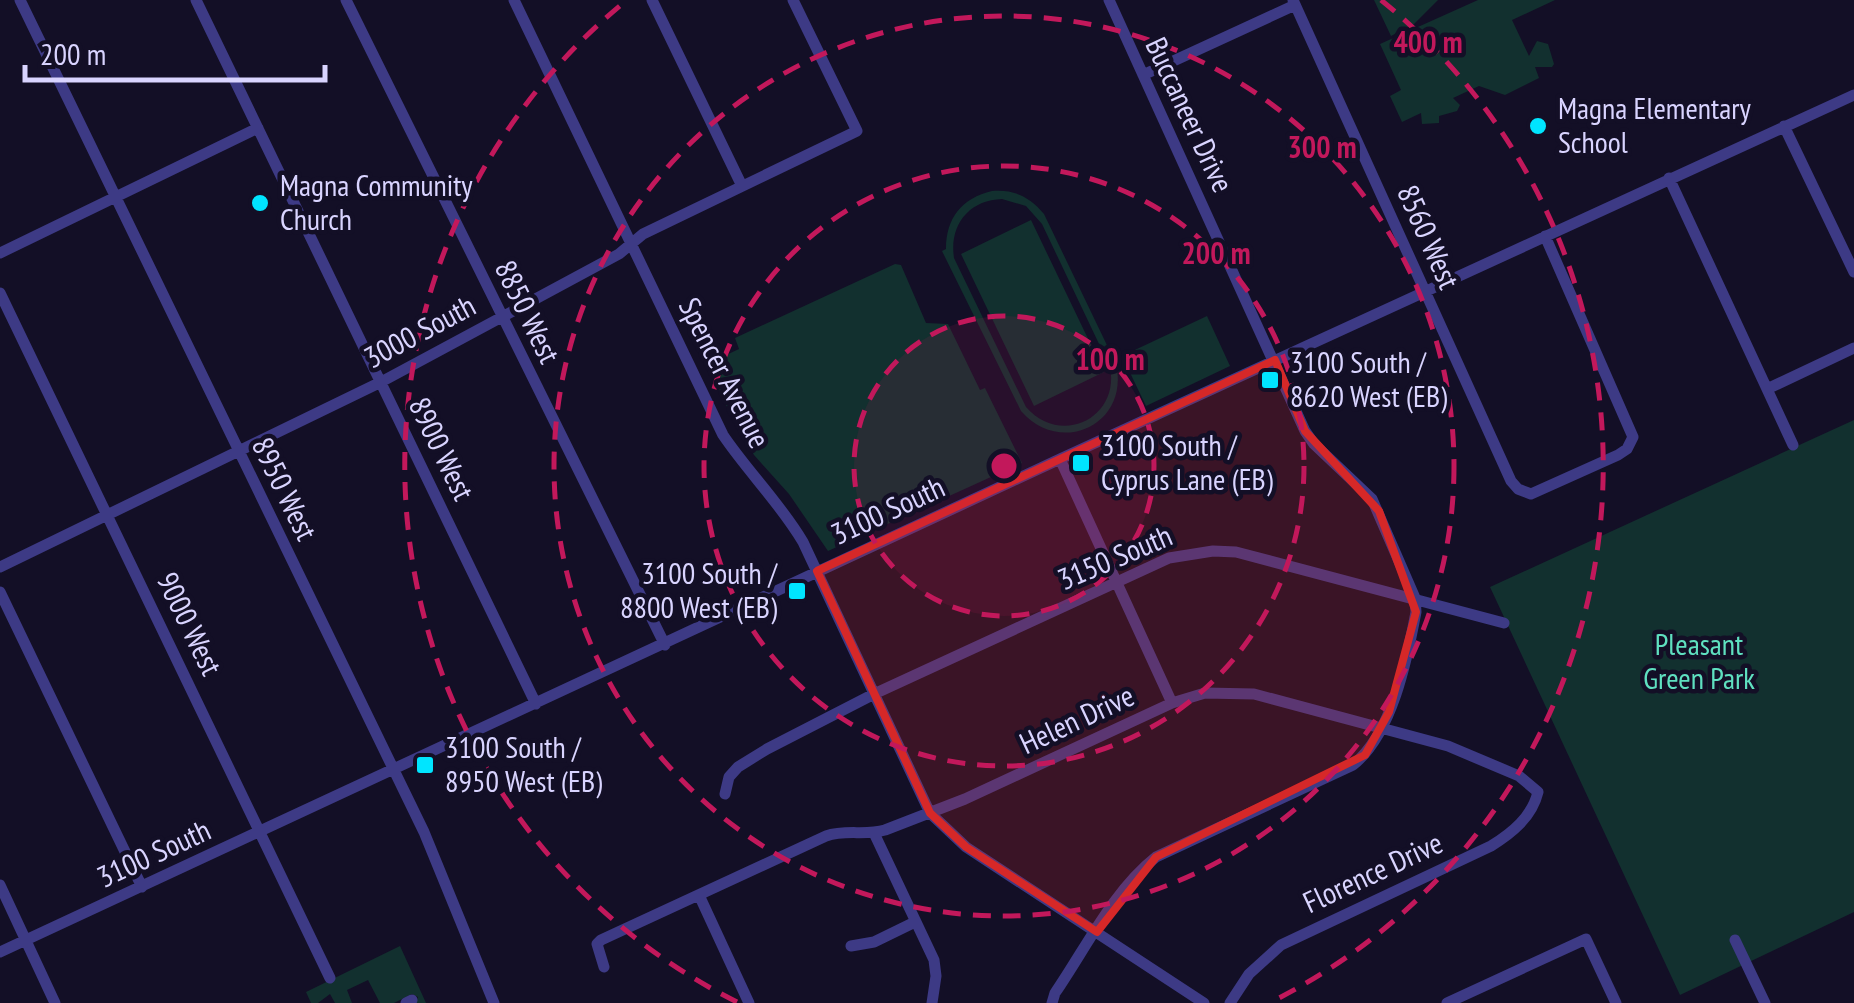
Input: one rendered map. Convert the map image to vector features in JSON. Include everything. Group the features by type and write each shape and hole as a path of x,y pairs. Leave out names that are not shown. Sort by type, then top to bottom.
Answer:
{"street":[{"name":"8950 West","path":"20,0 449,886 494,1003"},
{"name":"8900 West","path":"196,0 536,704"},
{"name":"8850 West","path":"346,0 665,645"},
{"name":"Spencer Avenue","path":"514,0 723,435 746,469 790,519 930,813"},
{"path":"652,0 742,186"},
{"name":"3000 South","path":"0,566 380,382 618,254 631,243 856,131 793,0"},
{"name":"Buccaneer Drive","path":"1108,0 1304,431 1372,500 1415,598"},
{"path":"1143,75 1294,2"},
{"name":"8560 West","path":"1294,2 1511,481 1521,491 1535,493 1618,455 1632,440 1632,428 1545,236"},
{"name":"3100 South","path":"0,952 817,571 1854,95"},
{"path":"1784,126 1854,272"},
{"path":"0,252 258,128"},
{"path":"1669,178 1793,445"},
{"name":"9000 West","path":"0,294 330,978"},
{"path":"1767,389 1854,348"},
{"path":"1060,459 1172,703"},
{"name":"3150 South","path":"725,794 729,777 752,757 874,694 1169,558 1213,550 1236,552 1504,623"},
{"path":"0,592 142,886"},
{"path":"1052,1003 1132,880 1156,857 1353,765 1365,755 1381,730 1412,629 1415,598"},
{"name":"Helen Drive","path":"604,967 596,944 826,836 849,831 874,834 930,813 1172,703 1205,694 1254,694 1448,746 1519,776 1538,792"},
{"name":"Florence Drive","path":"1230,1003 1249,974 1280,945 1491,846 1518,826 1535,804 1538,792"},
{"path":"930,813 957,841 1204,1003"},
{"path":"874,834 935,965 932,1003"},
{"path":"0,885 55,1003"},
{"path":"698,895 749,1003"},
{"path":"851,946 874,942 916,922"},
{"path":"1447,1003 1586,940 1616,1003"},
{"path":"1735,940 1765,1003"}],"highlighted area":[{"path":"1275,360 1305,431 1379,511 1416,612 1389,712 1365,755 1156,857 1097,932 966,847 930,813 817,571"}],"green space":[{"path":"1374,0 1438,0 1414,24 1391,36"},
{"path":"1478,0 1555,0 1512,20 1529,56 1537,41 1548,44 1554,64 1535,67 1539,78 1505,95 1479,86 1453,98 1460,105 1457,111 1439,116 1439,123 1422,124 1421,113 1402,122 1390,96 1401,90 1380,44"},
{"path":"1014,193 1044,214 1116,364 1118,385 1113,403 1089,427 1055,432 1037,425 1021,411 942,251 958,211 981,194","holes":["1002,199 1026,206 1042,224 1110,367 1111,385 1106,400 1097,413 1071,425 1055,425 1026,407 954,258 958,225 971,209"]},
{"path":"1031,220 1104,372 1034,406 961,254"},
{"path":"895,264 901,265 926,323 948,324 1022,463 828,551 789,494 754,455 704,354 714,348 720,358 739,349 735,338"},
{"path":"1207,316 1230,366 1146,406 1122,356"},
{"name":"Pleasant Green Park","path":"1854,420 1854,912 1680,995 1490,587"},
{"path":"400,946 426,1003 416,1003 418,997 412,994 394,1003 380,1003 368,980 347,990 352,1003 335,1003 330,994 311,1003 306,992"}],"place":[{"name":"Magna Elementary School","path":"1538,126"},
{"name":"Magna Community Church","path":"260,203"},
{"name":"3100 South / 8620 West (EB)","path":"1270,380"},
{"name":"3100 South / Cyprus Lane (EB)","path":"1081,463"},
{"name":"3100 South / 8800 West (EB)","path":"797,591"},
{"name":"3100 South / 8950 West (EB)","path":"425,765"}]}
